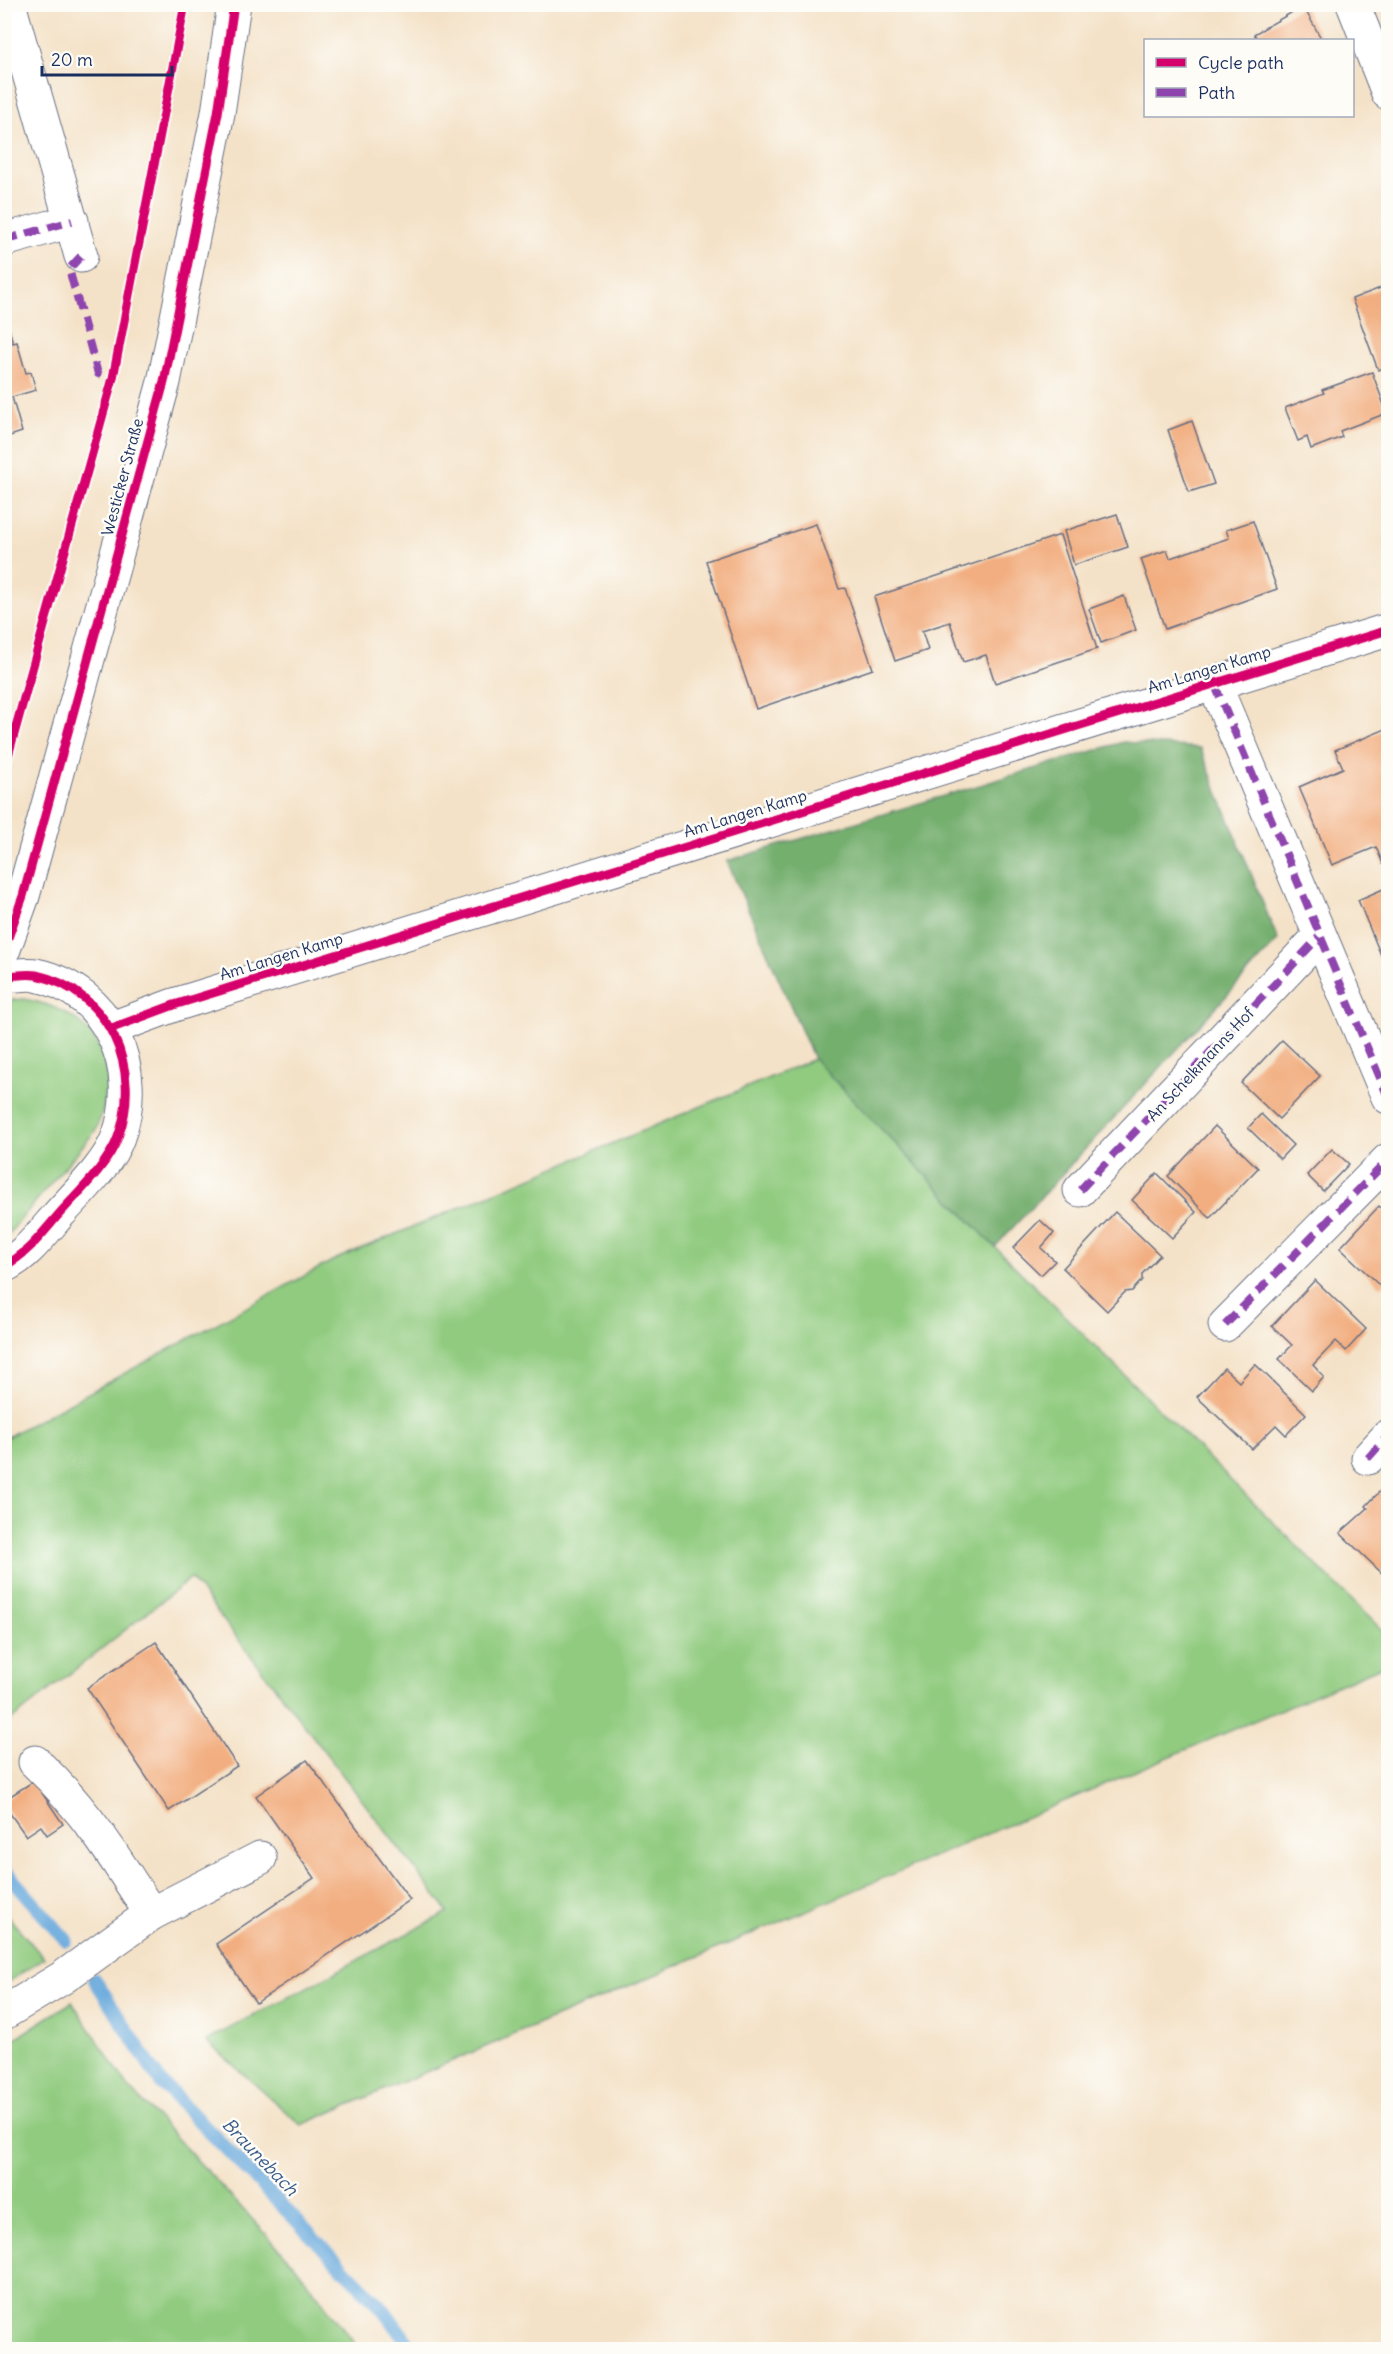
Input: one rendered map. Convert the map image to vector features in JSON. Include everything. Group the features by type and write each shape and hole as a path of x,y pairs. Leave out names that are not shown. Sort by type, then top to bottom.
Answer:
{"street":[{"path":"9,4 81,256"},
{"name":"Westicker Straße","path":"4,949 22,896 164,382 218,113 234,4"},
{"path":"1353,4 1389,93"},
{"path":"4,240 72,221"},
{"name":"Am Langen Kamp","path":"112,1028 197,998 1389,630"},
{"path":"1214,683 1319,937 1389,1097"},
{"name":"An Schelkmanns Hof","path":"1080,1190 1319,937"},
{"path":"4,976 36,975 67,987 112,1028 121,1051 127,1080 126,1106 118,1138 94,1174 32,1245 4,1266"},
{"path":"1225,1325 1389,1160"},
{"path":"35,1762 68,1794 100,1834 151,1914"},
{"path":"4,2013 63,1978 151,1914 260,1858"}],"green space":[{"path":"1123,742 1200,748 1278,940 995,1247 814,1059 727,861"},
{"path":"24,999 49,1006 69,1016 86,1029 98,1044 105,1063 107,1084 104,1106 95,1131 5,1238 5,1001"},
{"path":"814,1059 995,1247 1388,1636 1388,1664 301,2125 206,2041 448,1912 191,1578 5,1725 5,1438 334,1260"},
{"path":"5,1913 44,1958 4,1984"},
{"path":"72,2002 128,2086 293,2263 359,2349 5,2349 5,2045"}],"building":[{"path":"1303,6 1321,39 1257,39 1254,34"},
{"path":"1388,285 1388,366 1378,370 1352,299"},
{"path":"5,315 13,343 17,342 26,373 31,372 36,390 12,397 22,432 4,438"},
{"path":"1372,372 1387,413 1340,431 1342,437 1311,449 1307,437 1298,441 1285,408 1324,393 1322,390"},
{"path":"1192,421 1214,484 1189,492 1168,430"},
{"path":"1117,514 1128,547 1074,565 1064,531"},
{"path":"1253,521 1277,589 1165,629 1141,559 1167,550 1170,558 1229,538 1226,530"},
{"path":"816,524 839,589 845,588 873,669 756,709 706,561"},
{"path":"1060,535 1097,649 995,683 986,655 963,662 950,622 922,631 928,650 895,661 874,597"},
{"path":"1124,596 1136,630 1101,643 1089,609"},
{"path":"1388,728 1388,751 1385,753 1388,762 1388,862 1383,864 1376,847 1332,865 1299,787 1343,768 1335,750"},
{"path":"1388,887 1388,972 1358,900"},
{"path":"1282,1040 1320,1076 1279,1119 1241,1083"},
{"path":"1261,1114 1293,1145 1280,1159 1248,1128"},
{"path":"1215,1126 1258,1168 1210,1218 1168,1176"},
{"path":"1332,1149 1349,1164 1323,1191 1307,1175"},
{"path":"1157,1173 1196,1212 1172,1238 1132,1200"},
{"path":"1379,1206 1388,1215 1388,1279 1381,1287 1340,1248"},
{"path":"1115,1212 1160,1255 1142,1274 1142,1280 1132,1291 1125,1292 1107,1311 1063,1268"},
{"path":"1040,1220 1054,1233 1041,1248 1055,1261 1041,1275 1013,1248"},
{"path":"1315,1280 1366,1329 1346,1351 1336,1341 1313,1365 1324,1377 1312,1391 1279,1359 1292,1345 1272,1326"},
{"path":"1255,1364 1306,1414 1286,1435 1276,1425 1252,1449 1197,1397 1224,1368 1239,1382"},
{"path":"1383,1488 1388,1493 1388,1579 1340,1533 1368,1508 1366,1506"},
{"path":"156,1642 237,1766 169,1811 87,1688"},
{"path":"307,1760 410,1900 256,2003 216,1944 314,1878 256,1796"},
{"path":"34,1781 63,1824 47,1835 41,1826 26,1836 4,1805 4,1800"}],"waterway":[{"name":"Braunebach","path":"4,1870 66,1940"},
{"name":"Braunebach","path":"95,1980 160,2081 384,2310 413,2350"}],"marked path":[{"path":"4,240 72,221"},
{"path":"81,256 69,269 98,374 113,378"},
{"path":"1214,683 1388,1097"},
{"path":"1080,1190 1319,937"},
{"path":"1225,1325 1388,1160"},
{"path":"1368,1458 1388,1436"}],"cycle path":[{"path":"4,770 113,378 185,4"},
{"path":"4,949 23,896 164,382 218,113 234,4"},
{"path":"112,1028 174,1005 1388,630"},
{"path":"4,976 36,975 62,984 84,998 101,1016 114,1037 123,1061 126,1086 125,1111 118,1137 108,1157 35,1242 20,1256 4,1266"}]}
